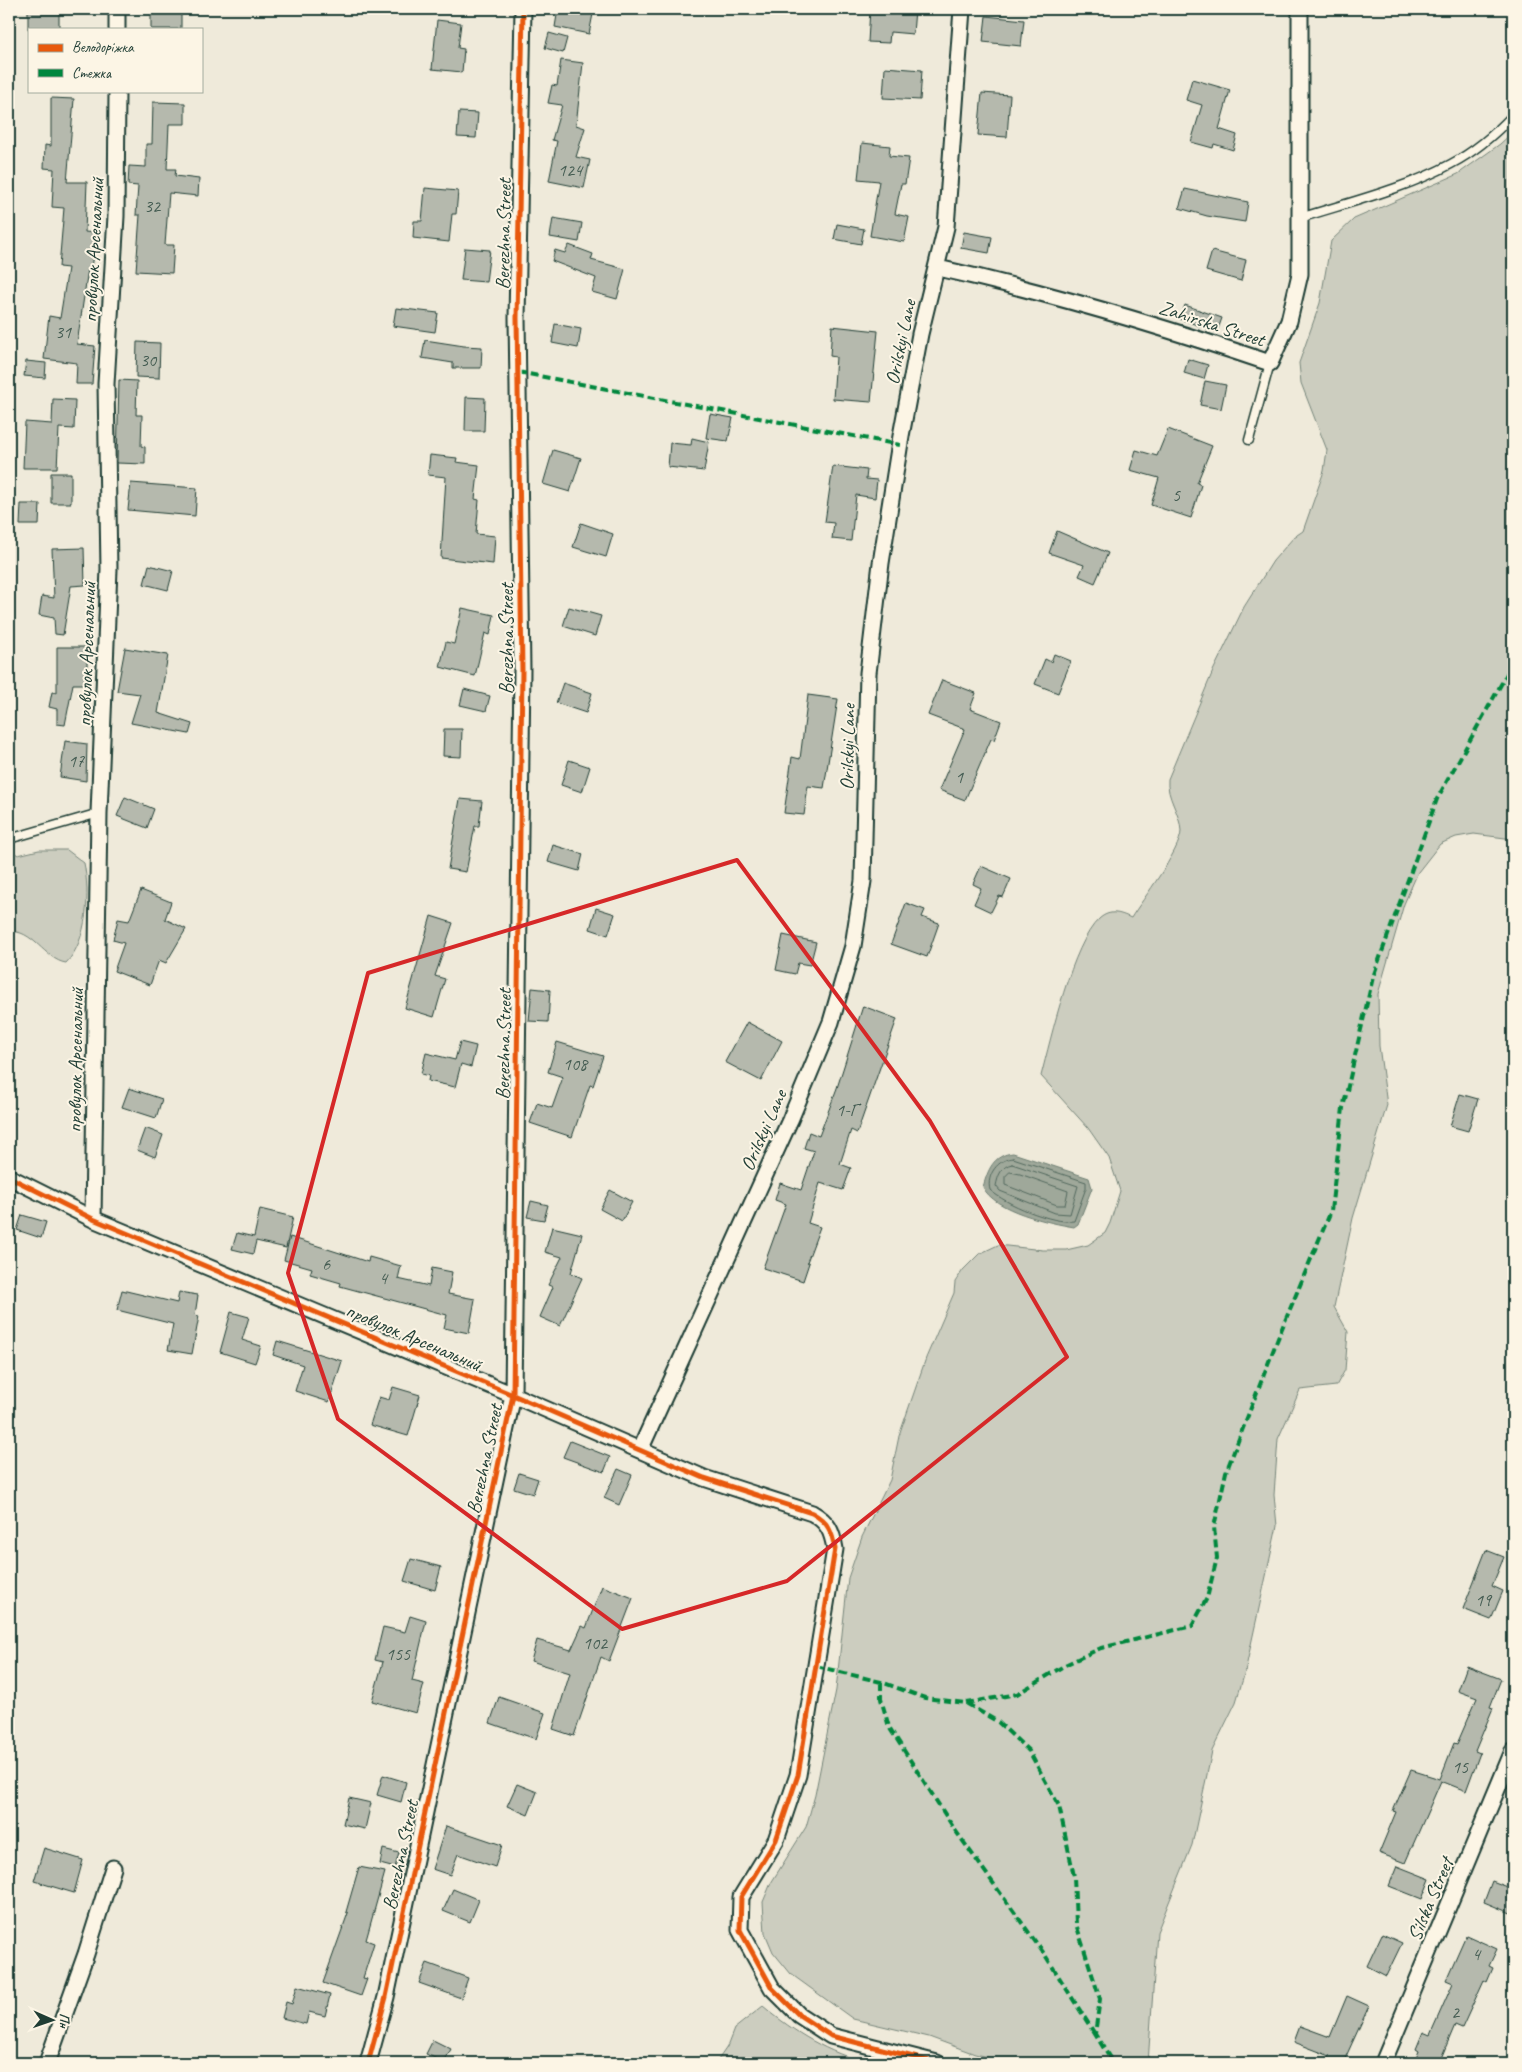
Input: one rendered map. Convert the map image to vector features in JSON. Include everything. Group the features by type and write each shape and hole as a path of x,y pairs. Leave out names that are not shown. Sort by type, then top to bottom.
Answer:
{"street":[{"path":"117,9 117,28"},
{"name":"Berezhna Street","path":"368,2063 386,1997 513,1395 521,710 517,318 523,9"},
{"name":"Orilskyi Lane","path":"640,1450 790,1120 831,1022 853,946 863,872 868,673 882,563 920,334 938,268 946,228 962,9"},
{"name":"Zahirska Street","path":"938,268 1011,284 1128,316 1270,363 1289,321 1300,274 1300,9"},
{"name":"провулок Арсенальний","path":"93,1219 99,813 109,569 106,384 116,216 117,92"},
{"name":"провулок Арсенальний","path":"9,1177 93,1219 513,1395 704,1478 812,1513 824,1520 832,1531 835,1549 798,1775 776,1840 742,1897 740,1930 772,1988 799,2015 831,2036 937,2063"},
{"name":"Silska Street","path":"1383,2063 1513,1751"},
{"path":"47,2063 86,1954 113,1868"}],"lane":[{"path":"1300,218 1397,186 1452,164 1498,131 1513,114"},
{"path":"1249,440 1270,363"},
{"path":"9,839 99,813"}],"highlighted area":[{"path":"737,860 930,1121 1067,1357 787,1581 622,1629 338,1419 288,1273 368,973"}],"shaded area":[{"path":"1513,132 1513,839 1474,834 1456,837 1440,844 1418,872 1404,904 1378,994 1379,1046 1387,1105 1353,1218 1334,1307 1348,1332 1345,1370 1336,1386 1300,1390 1278,1439 1274,1495 1277,1526 1245,1672 1236,1702 1212,1751 1192,1845 1157,1932 1148,2063 1011,2063 975,2054 929,2037 853,2019 791,1974 773,1952 765,1933 763,1902 771,1883 806,1827 815,1795 836,1690 848,1578 862,1537 890,1480 899,1436 926,1358 954,1293 955,1282 963,1270 979,1254 998,1245 1043,1250 1066,1250 1088,1245 1105,1233 1110,1223 1120,1191 1109,1158 1088,1128 1041,1076 1071,970 1089,931 1099,919 1107,914 1119,913 1131,918 1175,850 1181,831 1169,792 1168,779 1213,671 1244,607 1273,561 1294,537 1303,531 1324,471 1327,450 1301,383 1299,363 1320,303 1331,241 1354,219 1458,174 1500,144"},
{"path":"9,849 18,855 39,850 67,850 84,863 87,902 83,929 73,954 66,963 58,961 25,935 9,932"},
{"path":"763,2006 787,2025 812,2041 839,2054 868,2063 716,2063 727,2047 734,2029"}],"water":[{"path":"1013,1153 1089,1178 1092,1188 1078,1224 1074,1227 1038,1219 1010,1209 998,1203 989,1195 983,1187 989,1169 996,1160 1006,1154"}],"building":[{"path":"28,9 59,9 59,28 28,28"},
{"path":"151,9 181,9 181,28 151,28"},
{"path":"558,9 594,9 589,34 555,27"},
{"path":"870,9 915,9 913,34 890,32 889,43 868,42"},
{"path":"986,16 1024,20 1021,46 983,42"},
{"path":"437,20 461,23 458,48 464,49 462,72 432,69"},
{"path":"549,33 567,38 563,53 545,48"},
{"path":"561,60 583,63 576,125 585,128 576,157 590,160 584,188 549,181 557,141 552,140 562,105 548,103 552,85 557,86"},
{"path":"885,67 922,70 920,100 883,98"},
{"path":"1192,79 1230,90 1219,129 1237,135 1233,150 1214,144 1213,148 1191,142 1202,105 1186,100"},
{"path":"982,93 1010,95 1007,137 978,135"},
{"path":"51,98 74,99 67,182 87,182 85,232 95,233 91,270 88,269 77,344 95,346 92,384 76,384 77,363 44,359 49,316 60,318 68,268 59,267 64,208 52,207 54,169 44,168 45,145 51,146"},
{"path":"153,102 185,103 185,124 169,124 167,169 176,169 175,176 199,179 198,196 169,193 165,245 174,245 172,273 136,271 140,215 136,215 138,186 128,185 129,166 146,167 146,144 152,144"},
{"path":"459,112 478,113 476,138 457,137"},
{"path":"862,143 890,146 889,156 909,158 905,184 901,184 895,214 909,217 904,242 870,236 879,181 858,179"},
{"path":"425,188 458,191 456,214 452,214 449,242 413,238 414,221 422,221"},
{"path":"1185,189 1248,202 1245,222 1207,216 1179,208"},
{"path":"553,218 582,223 579,242 550,237"},
{"path":"837,224 864,229 861,244 834,239"},
{"path":"964,232 992,237 989,253 961,248"},
{"path":"569,245 593,254 591,260 625,269 617,299 592,292 596,278 552,261 555,250 565,253"},
{"path":"465,248 490,250 486,282 461,280"},
{"path":"1212,251 1246,260 1241,281 1206,271"},
{"path":"1185,305 1222,318 1217,332 1180,319"},
{"path":"396,308 438,313 435,332 393,326"},
{"path":"555,324 581,329 578,348 552,343"},
{"path":"832,326 878,331 871,402 833,399 836,357 830,356"},
{"path":"425,340 482,347 481,368 453,368 453,363 422,358"},
{"path":"137,342 160,343 159,378 136,377"},
{"path":"1188,359 1208,365 1204,379 1184,373"},
{"path":"26,361 46,363 45,378 24,376"},
{"path":"119,380 137,381 136,415 142,415 141,446 145,447 145,464 117,463"},
{"path":"1205,381 1226,385 1221,409 1200,405"},
{"path":"466,397 485,398 484,431 465,431"},
{"path":"53,399 75,400 74,429 59,428 57,468 23,468 25,422 52,424"},
{"path":"710,414 733,418 728,441 706,438"},
{"path":"1168,429 1212,446 1197,483 1201,485 1191,518 1151,505 1159,478 1130,470 1136,450 1157,456"},
{"path":"692,438 709,442 704,471 668,467 670,443 691,445"},
{"path":"553,450 581,458 570,492 543,484"},
{"path":"430,455 457,458 456,462 479,465 475,499 479,500 476,534 495,536 493,564 441,558 446,477 428,475"},
{"path":"833,466 867,470 866,479 877,480 875,498 856,495 851,541 832,539 834,523 825,522"},
{"path":"51,473 71,473 71,503 51,503"},
{"path":"131,483 197,488 195,516 128,510"},
{"path":"21,504 40,504 39,525 20,525"},
{"path":"581,523 613,534 606,557 573,547"},
{"path":"1057,531 1108,553 1095,583 1079,576 1084,565 1049,553"},
{"path":"84,548 85,585 71,586 63,635 55,634 54,618 39,615 42,596 54,598 52,549"},
{"path":"149,565 173,571 168,590 144,584"},
{"path":"569,607 601,616 595,636 563,626"},
{"path":"462,608 494,615 490,635 485,633 475,676 440,667 446,642 454,644"},
{"path":"57,647 87,647 87,684 73,684 65,725 57,724 57,709 49,707 52,692 57,693"},
{"path":"125,648 168,655 158,713 192,724 189,734 131,723 140,694 117,691"},
{"path":"1054,654 1071,661 1058,693 1035,684 1045,659 1051,662"},
{"path":"942,680 976,693 970,709 1001,721 994,740 991,739 965,800 939,790 965,729 928,715"},
{"path":"563,683 592,693 586,713 556,703"},
{"path":"464,689 490,696 486,711 460,705"},
{"path":"808,695 838,699 824,788 808,786 804,815 784,813 792,757 800,759"},
{"path":"444,729 462,729 461,757 443,756"},
{"path":"65,741 87,744 86,781 60,777"},
{"path":"569,760 590,767 582,792 561,785"},
{"path":"125,797 154,809 147,828 117,816"},
{"path":"460,799 482,801 479,826 475,826 466,872 448,869"},
{"path":"553,845 583,854 579,871 548,862"},
{"path":"981,866 1011,879 1003,897 999,896 991,912 974,904 981,888 973,884"},
{"path":"141,890 171,902 165,919 186,929 166,963 159,960 150,985 114,971 124,943 113,940 118,919 129,921"},
{"path":"906,903 925,910 922,917 939,923 927,957 891,944"},
{"path":"596,908 615,914 608,935 590,929"},
{"path":"431,916 453,923 435,976 445,979 434,1017 405,1008"},
{"path":"783,935 816,942 810,965 798,963 795,974 776,970"},
{"path":"532,988 550,990 548,1022 529,1021"},
{"path":"863,1006 897,1019 857,1133 851,1130 840,1164 851,1168 843,1190 820,1183 808,1223 820,1227 807,1262 809,1263 803,1281 763,1268 786,1204 775,1200 780,1183 801,1190 814,1151 804,1148 809,1132 819,1136 837,1088"},
{"path":"747,1022 782,1041 761,1081 725,1062"},
{"path":"460,1042 476,1046 471,1067 461,1064 455,1087 428,1081 429,1076 421,1074 426,1053 455,1060"},
{"path":"557,1042 603,1056 593,1086 590,1085 572,1137 530,1123 537,1103 552,1108 563,1077 548,1072"},
{"path":"129,1088 162,1099 156,1118 122,1107"},
{"path":"1460,1094 1478,1099 1468,1131 1450,1126"},
{"path":"145,1128 163,1135 155,1157 137,1150"},
{"path":"610,1190 632,1202 622,1221 600,1209"},
{"path":"531,1201 548,1205 544,1220 527,1217"},
{"path":"260,1209 293,1217 286,1248 256,1241 253,1254 232,1249 237,1233 254,1237"},
{"path":"22,1215 46,1222 41,1238 17,1230"},
{"path":"552,1227 582,1234 571,1273 582,1278 560,1326 540,1317 553,1287 548,1285 562,1257 545,1252"},
{"path":"290,1237 368,1262 369,1257 401,1266 398,1279 429,1286 432,1268 452,1272 448,1294 475,1299 469,1333 444,1328 447,1315 340,1286 341,1283 310,1274 312,1268 284,1260"},
{"path":"122,1290 177,1303 179,1292 198,1295 195,1315 199,1316 192,1354 168,1350 173,1324 117,1310"},
{"path":"231,1312 249,1317 242,1340 261,1346 255,1363 220,1352"},
{"path":"277,1341 342,1361 329,1402 295,1391 303,1365 273,1355"},
{"path":"393,1387 420,1395 408,1436 370,1425 379,1397 389,1400"},
{"path":"570,1441 610,1457 604,1472 563,1457"},
{"path":"618,1469 632,1475 619,1505 604,1498"},
{"path":"519,1473 538,1479 533,1494 514,1488"},
{"path":"1486,1550 1504,1557 1492,1586 1503,1591 1491,1620 1463,1609"},
{"path":"411,1559 441,1567 435,1590 404,1581"},
{"path":"602,1586 633,1598 609,1661 601,1657 574,1736 553,1729 570,1673 531,1661 537,1640 571,1650 582,1626 586,1628"},
{"path":"410,1616 426,1621 412,1681 424,1684 416,1713 372,1701 383,1662 375,1660 383,1627 405,1632"},
{"path":"1467,1666 1501,1679 1490,1707 1493,1708 1475,1751 1480,1753 1466,1791 1441,1781 1405,1863 1379,1853 1396,1812 1393,1811 1411,1770 1440,1779 1454,1743 1457,1744 1477,1698 1458,1691"},
{"path":"499,1697 545,1713 536,1739 490,1723"},
{"path":"383,1775 406,1782 401,1802 377,1795"},
{"path":"517,1784 537,1792 528,1815 507,1806"},
{"path":"349,1798 371,1803 365,1829 343,1824"},
{"path":"446,1826 502,1845 495,1867 458,1854 450,1875 432,1869"},
{"path":"44,1848 83,1860 74,1893 34,1881"},
{"path":"383,1849 399,1853 395,1868 380,1864"},
{"path":"1397,1866 1430,1879 1422,1899 1389,1886"},
{"path":"359,1867 385,1872 366,1940 374,1943 363,1978 367,1979 361,1996 323,1983 348,1913 346,1912"},
{"path":"1492,1881 1513,1889 1513,1914 1484,1902"},
{"path":"453,1889 479,1900 470,1922 443,1911"},
{"path":"1382,1934 1402,1943 1386,1976 1367,1966"},
{"path":"1466,1935 1497,1949 1489,1966 1493,1968 1487,1982 1484,1980 1462,2028 1455,2025 1439,2063 1414,2063 1419,2051 1416,2049 1423,2032 1430,2035 1453,1983 1446,1980"},
{"path":"427,1963 468,1978 461,1998 419,1983"},
{"path":"297,1986 330,1995 325,2016 309,2012 306,2024 282,2018 286,2002 292,2004"},
{"path":"1347,1996 1369,2006 1343,2063 1326,2063 1330,2056 1294,2042 1300,2026 1330,2037"},
{"path":"433,2040 451,2049 444,2062 426,2054"}],"marked path":[{"path":"518,372 900,445"},
{"path":"966,1703 1017,1694 1067,1664 1101,1648 1192,1626 1207,1598 1217,1558 1214,1527 1226,1472 1280,1333 1331,1211 1343,1108 1373,977 1437,799 1513,663"},
{"path":"816,1666 881,1682 925,1698 966,1703 998,1722 1029,1751 1059,1806 1074,1876 1076,1924 1100,1999 1095,2034 1113,2063"},
{"path":"881,1682 881,1699 889,1727 955,1830 1045,1955 1095,2034"}],"cycle path":[{"path":"368,2063 386,1997 513,1395 522,670 517,318 523,9"},
{"path":"9,1177 93,1219 513,1395 704,1478 812,1513 822,1520 831,1532 835,1549 798,1775 776,1840 741,1897 740,1930 772,1988 799,2015 831,2036 937,2063"}]}
